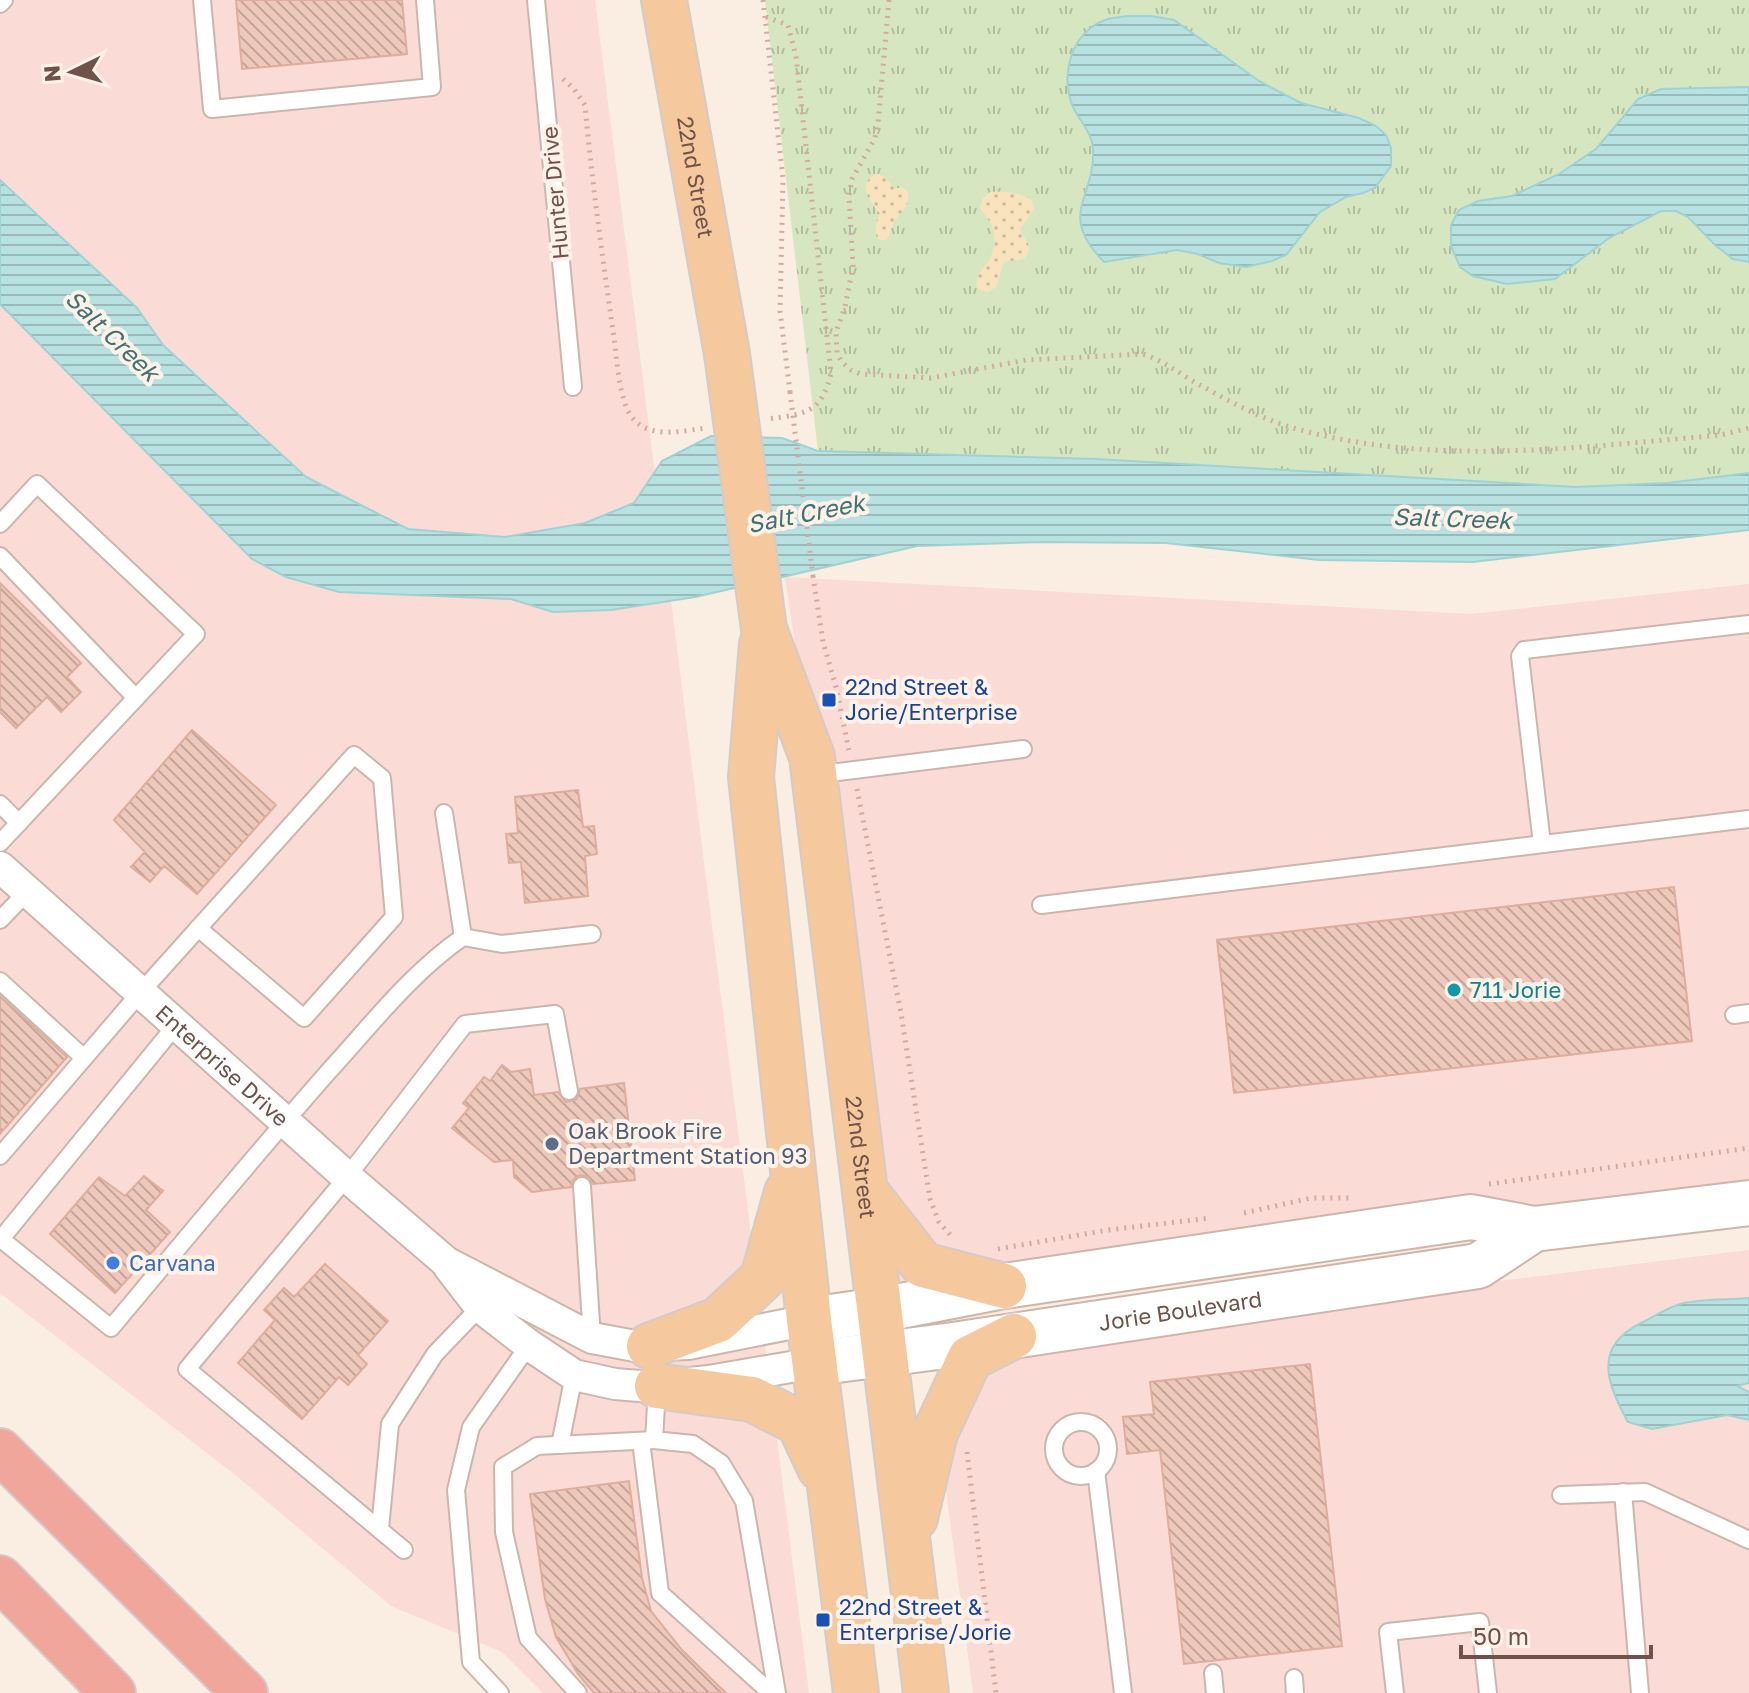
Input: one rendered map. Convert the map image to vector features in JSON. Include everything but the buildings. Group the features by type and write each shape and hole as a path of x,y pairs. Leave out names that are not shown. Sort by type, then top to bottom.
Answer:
{"highway":[{"path":"0,1451 245,1693"},
{"path":"0,1578 113,1693"}],"main road":[{"name":"22nd Street","path":"664,0 727,354"},
{"name":"22nd Street","path":"694,0 727,354 764,629 751,777 809,1320 856,1693"},
{"name":"22nd Street","path":"764,629 812,757 834,772 865,1190 926,1693"},
{"path":"653,1366 718,1320 763,1278 793,1170"},
{"path":"865,1190 923,1265 1004,1286"},
{"name":"Jorie Boulevard","path":"809,1320 1004,1286 1471,1217 1534,1229 1749,1203"},
{"name":"Jorie Boulevard","path":"814,1363 1478,1266 1534,1229"},
{"path":"909,1548 935,1433 970,1358 1014,1336"},
{"path":"653,1366 752,1399 799,1423 831,1492"}],"street":[{"name":"Enterprise Drive","path":"0,867 446,1262 480,1307 574,1375 615,1384 653,1366 688,1344 809,1320"},
{"name":"Enterprise Drive","path":"446,1262 592,1338 635,1346 653,1366 709,1381 814,1363"}],"lane":[{"path":"202,0 212,109 432,87 425,0"},
{"name":"Hunter Drive","path":"536,0 573,387"},
{"path":"0,524 37,484 196,634 0,843"},
{"path":"0,556 136,698"},
{"path":"1542,844 1520,656 1524,650 1749,624"},
{"path":"834,772 1023,749"},
{"path":"0,1156 140,993 198,928 354,755 382,778 394,917 304,1018 198,928"},
{"path":"0,804 19,823"},
{"path":"444,813 463,937"},
{"path":"1041,905 1749,819"},
{"path":"0,920 27,892"},
{"path":"176,1025 1,1239 111,1328 285,1121 432,959 463,937 502,944 592,934"},
{"path":"0,981 84,1058"},
{"path":"404,1550 187,1369 347,1177 465,1024 555,1014 569,1091"},
{"path":"582,1186 592,1338"},
{"path":"380,1529 390,1424 435,1354 480,1307"},
{"path":"500,1693 471,1662 456,1490 471,1427 529,1345"},
{"path":"653,1366 647,1440 660,1593 774,1693"},
{"path":"560,1445 574,1375"},
{"path":"578,1693 528,1638 504,1532 503,1467 537,1446 647,1440 693,1444 721,1463 744,1501 774,1693"},
{"path":"1096,1471 1123,1693"},
{"path":"1623,1492 1640,1693"},
{"path":"1561,1495 1645,1492 1749,1540"},
{"path":"1395,1693 1388,1632 1480,1622 1488,1693"},
{"path":"1213,1673 1215,1693"}],"path":[{"path":"763,0 783,179 780,311 813,576 823,642 836,687 834,772 901,1013 930,1199 939,1222 955,1240"},
{"path":"889,0 878,124 875,138 852,179 849,196 853,266 845,307 836,332 837,353 851,370 880,376 931,378 1026,360 1143,354 1287,427 1334,437 1437,451 1526,452 1721,435 1749,428"},
{"path":"766,17 788,25 796,56 831,373 827,392 814,408 803,415"},
{"path":"544,76 563,79 585,105 603,263 622,390 630,415 642,426 661,433 677,432"},
{"path":"966,1442 996,1693"}],"shaded area":[{"path":"0,0 595,0 809,1693 543,1693 502,1652 391,1606 238,1477 0,1293"},
{"path":"785,577 1471,614 1749,584 1749,1188 890,1283"},
{"path":"1749,1250 1749,1693 973,1693 943,1468 956,1396 1008,1357 1410,1292"}],"green space":[{"path":"765,0 1749,0 1749,473 1668,483 1576,487 1096,459 818,451"}],"sand":[{"path":"878,174 894,188 905,188 908,192 906,206 886,240 876,236 880,213 866,192 867,181"},
{"path":"990,192 1022,195 1032,200 1034,209 1020,229 1029,247 1027,254 1024,259 1004,262 996,287 988,292 978,289 976,285 995,244 992,225 980,208 983,198"}],"water":[{"path":"1129,16 1174,20 1259,81 1301,103 1359,118 1376,126 1386,135 1391,148 1391,166 1375,188 1346,197 1320,212 1286,255 1272,261 1246,267 1219,263 1177,250 1104,262 1082,231 1080,218 1093,148 1070,97 1068,71 1083,35 1108,19"},
{"path":"1749,87 1749,262 1733,259 1688,217 1676,211 1661,211 1609,238 1555,279 1507,284 1473,276 1460,267 1451,246 1451,225 1459,210 1478,201 1512,196 1559,174 1596,149 1638,99 1661,89"},
{"name":"Salt Creek","path":"0,180 137,308 163,345 306,477 408,529 505,537 585,523 634,503 662,461 711,436 782,438 818,451 1096,459 1576,487 1668,483 1749,473 1749,530 1473,562 1319,560 1166,543 1043,542 917,546 695,597 611,610 553,612 511,599 339,592 286,577 252,559 0,304"},
{"path":"1749,1298 1749,1383 1737,1386 1749,1392 1749,1420 1727,1415 1652,1429 1628,1422 1614,1393 1608,1366 1616,1343 1641,1323 1680,1304"}],"place":[{"name":"22nd Street & Jorie/Enterprise","path":"829,700"},
{"name":"711 Jorie","path":"1454,990"},
{"name":"Oak Brook Fire Department Station 93","path":"552,1144"},
{"name":"Carvana","path":"113,1263"},
{"name":"22nd Street & Enterprise/Jorie","path":"823,1620"}]}
